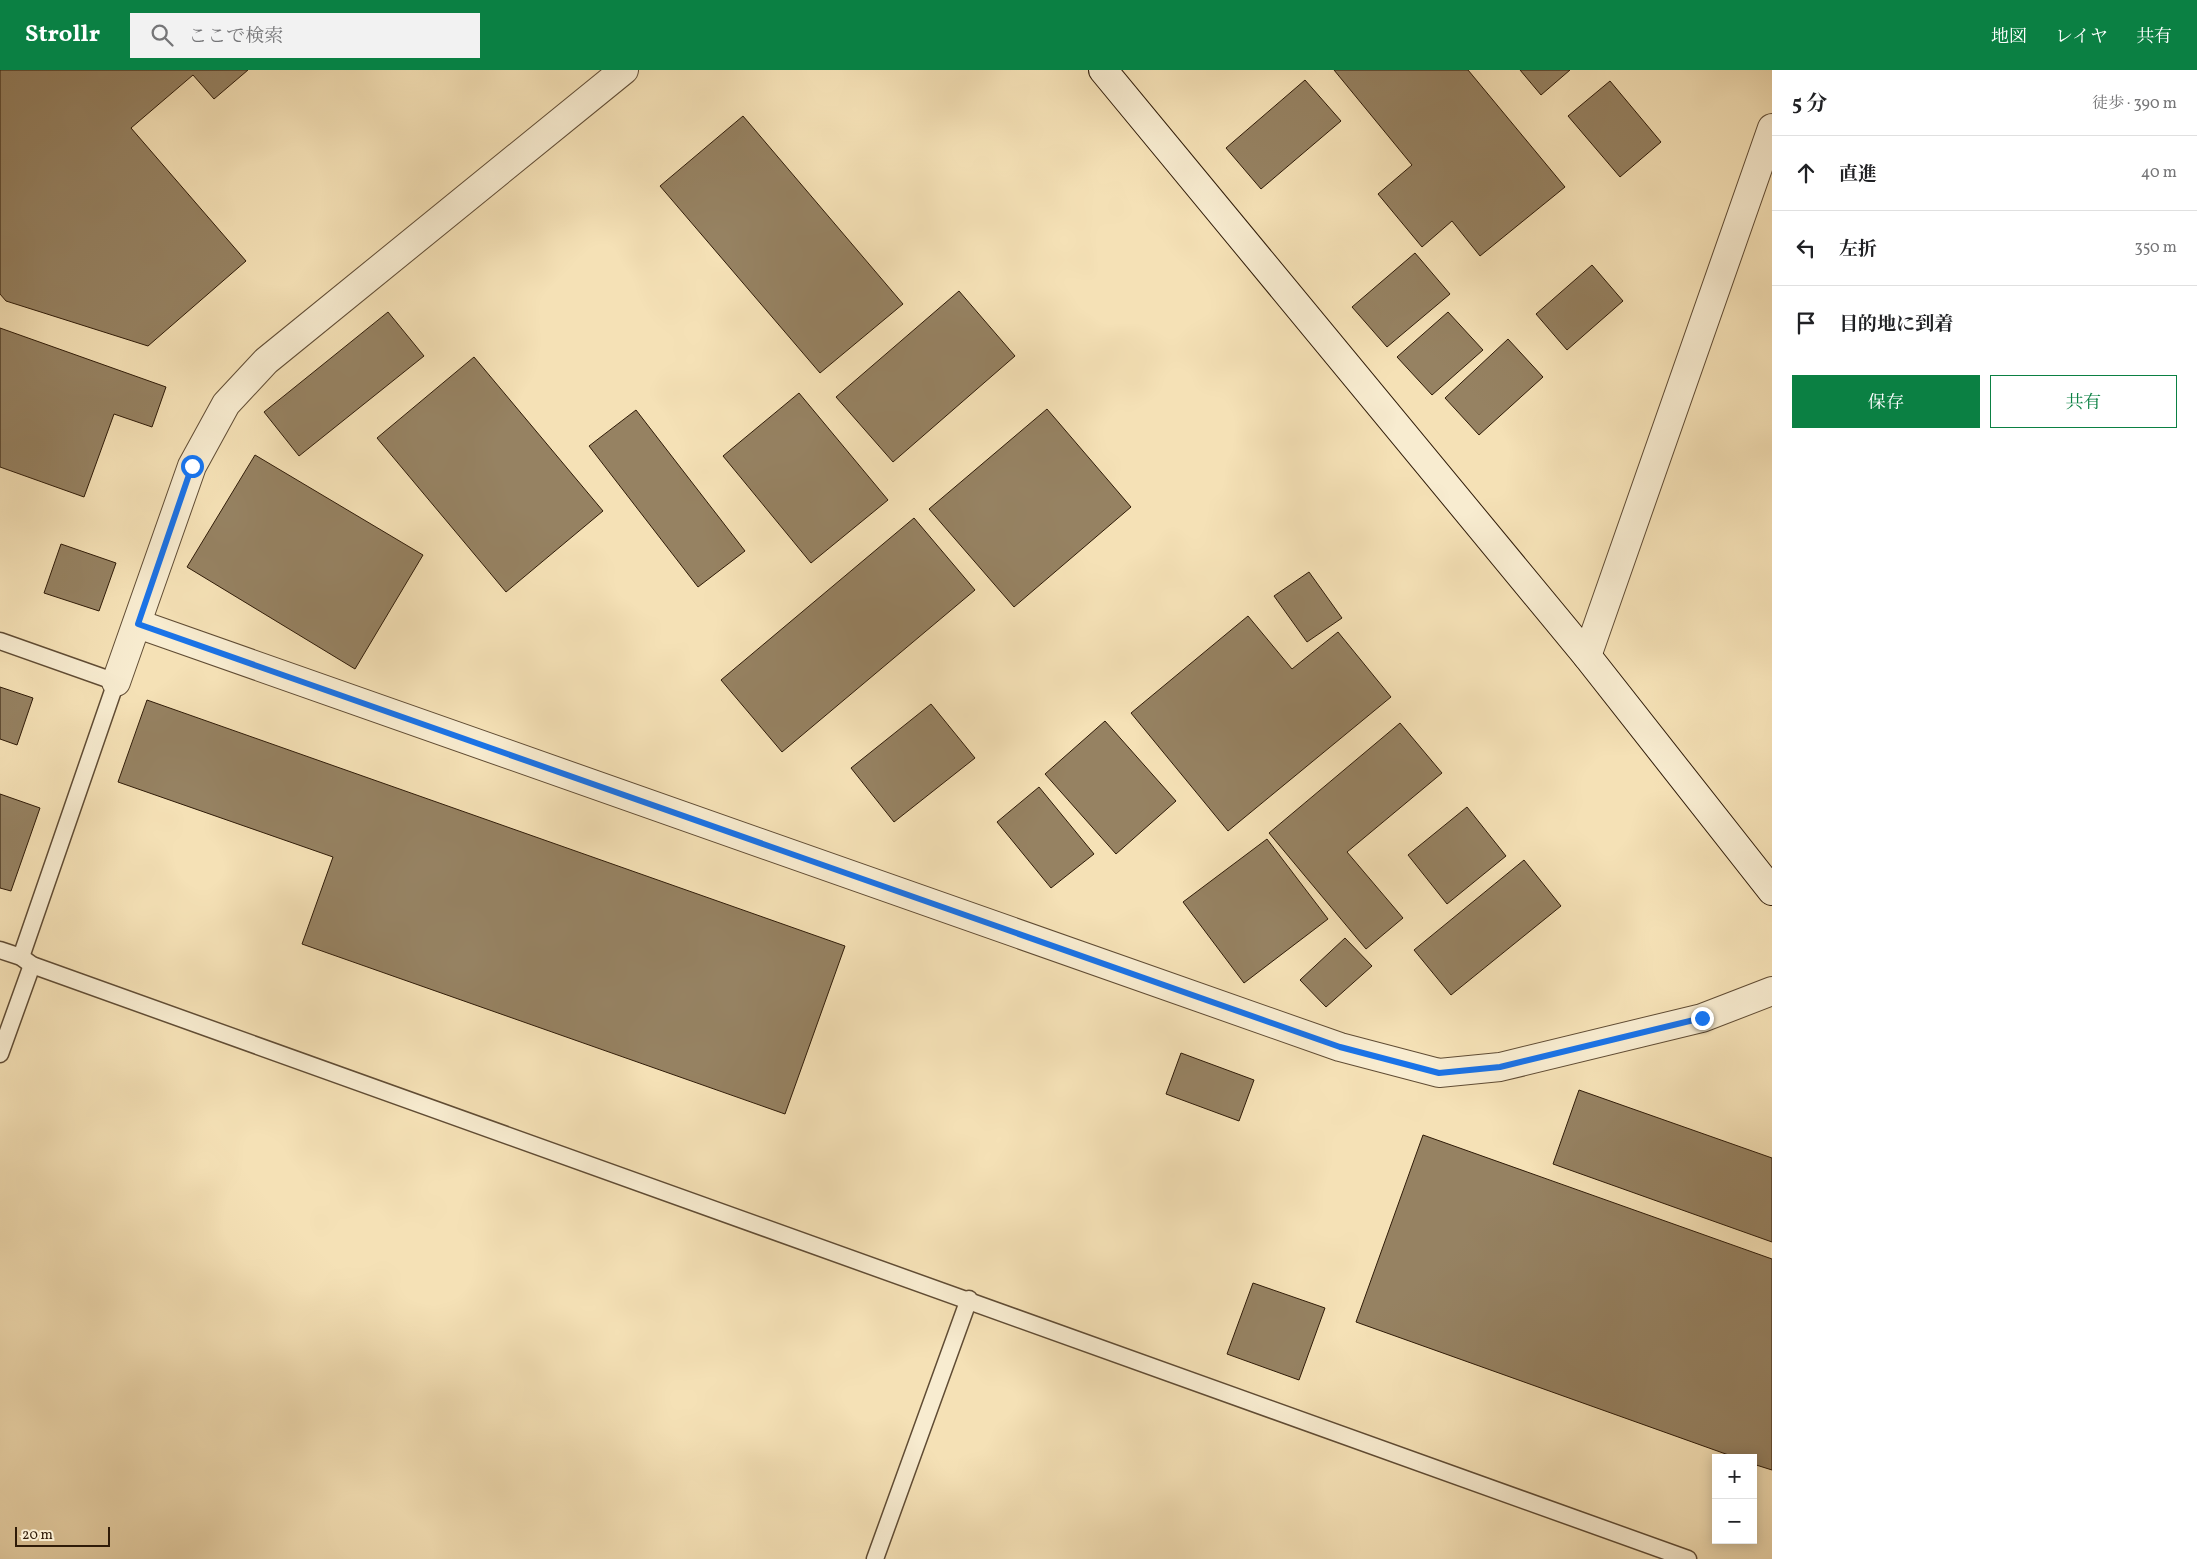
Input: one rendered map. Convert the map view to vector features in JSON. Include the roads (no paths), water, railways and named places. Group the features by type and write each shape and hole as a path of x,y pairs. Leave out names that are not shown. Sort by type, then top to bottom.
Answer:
{"street":[{"path":"116,682 138,624 192,466 226,404 266,361 624,70"},
{"path":"1103,70 1587,656 1772,891"},
{"path":"1587,656 1772,128"},
{"path":"138,624 1340,1047 1439,1073 1500,1067 1702,1018 1772,990"}],"lane":[{"path":"0,641 116,682 26,961 0,1054"},
{"path":"0,950 26,961 1688,1559"},
{"path":"875,1559 969,1299"}]}
